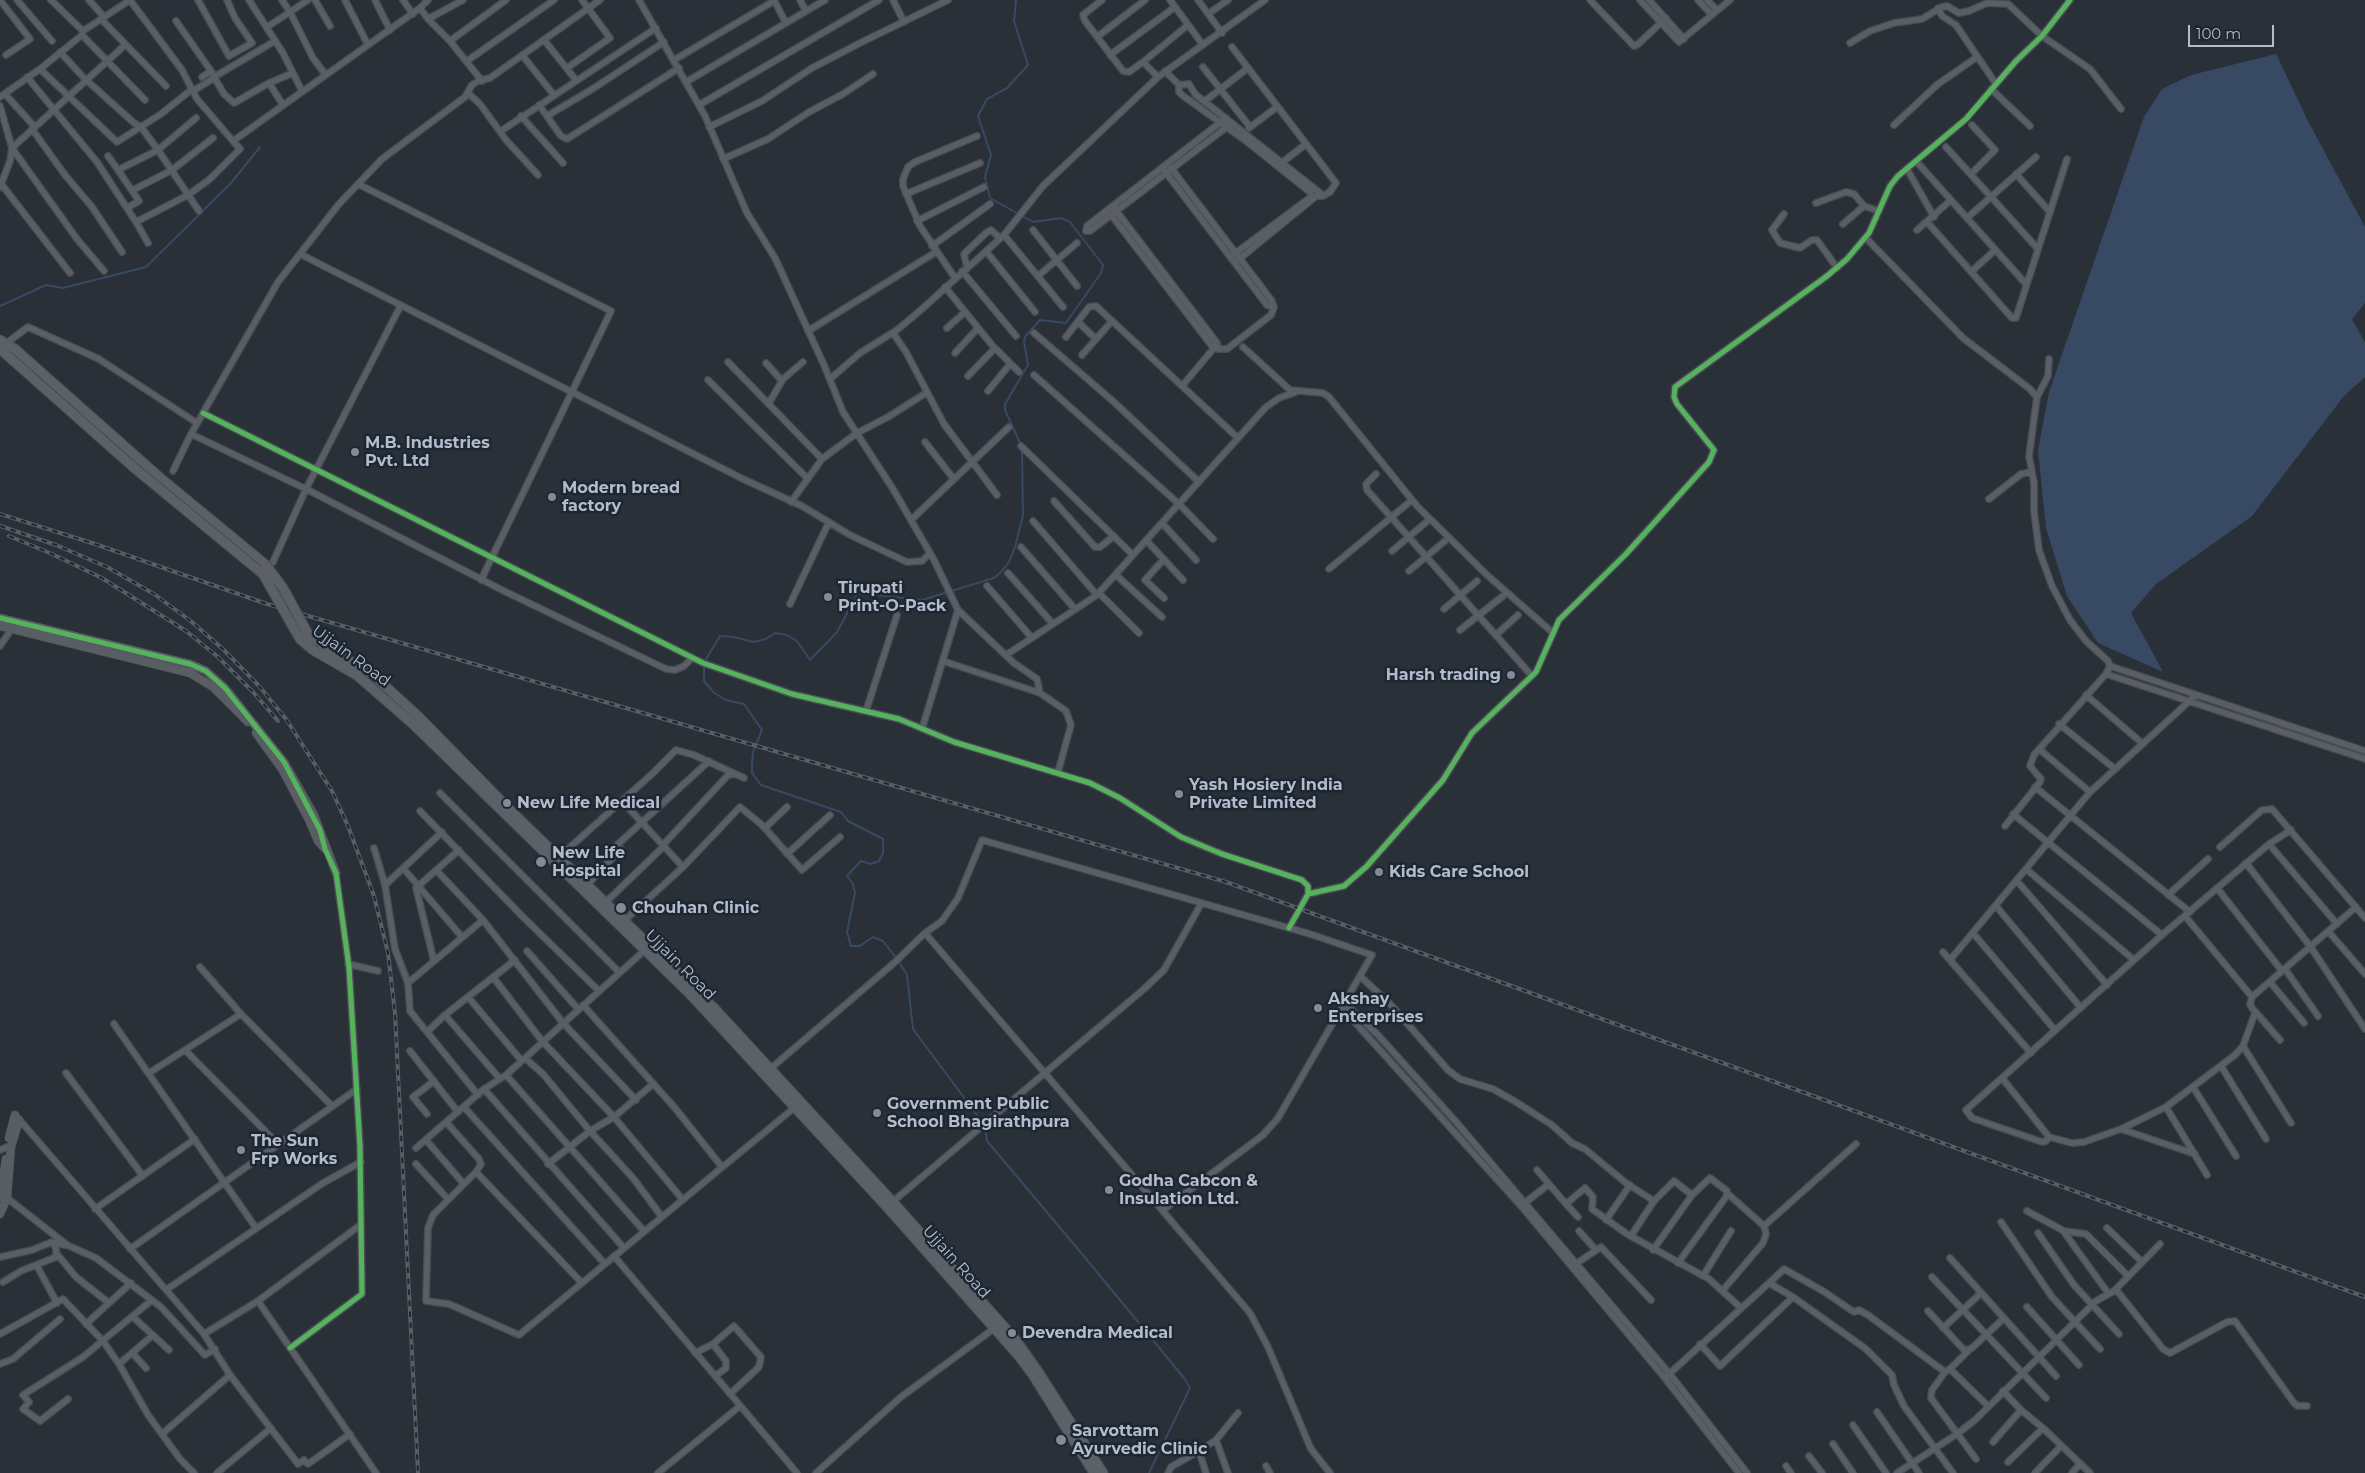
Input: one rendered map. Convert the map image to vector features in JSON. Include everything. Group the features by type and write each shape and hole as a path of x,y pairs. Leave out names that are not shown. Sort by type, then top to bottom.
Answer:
{"main road":[{"path":"2,345 266,565 283,588 302,624 315,640 372,674 415,720"},
{"name":"Ujjain Road","path":"12,353 132,466 263,574 300,639 313,650 358,676 415,720 481,779 491,796 606,902 715,1009 998,1324 1037,1370 1103,1473"},
{"name":"Ujjain Road","path":"415,720 689,993 794,1108 890,1204"},
{"name":"Ujjain Road","path":"998,1324 1033,1375 1094,1473"}],"street":[{"path":"0,0 30,39 6,55"},
{"path":"17,0 52,41"},
{"path":"51,0 107,62 145,100"},
{"path":"89,0 124,45 166,86"},
{"path":"122,252 92,207 73,185 33,128 3,95 40,70 102,18 130,0 182,70 206,111 242,151 188,195 136,222"},
{"path":"198,0 229,56 252,43 235,18 227,0"},
{"path":"249,0 294,73 302,91"},
{"path":"282,0 313,58 325,74"},
{"path":"267,27 308,0"},
{"path":"315,0 330,26"},
{"path":"344,0 368,45"},
{"path":"375,0 390,30"},
{"path":"403,0 412,14"},
{"path":"233,141 325,74 343,64 420,8 428,0"},
{"path":"428,19 463,0"},
{"path":"450,41 506,0"},
{"path":"466,61 554,0"},
{"path":"567,68 610,38 582,0"},
{"path":"173,471 197,423 278,282 339,204 382,159 468,93 472,85 490,78 600,0"},
{"path":"639,0 679,68 698,105 747,213 775,258 843,412 911,520 930,553 958,610 1006,655 1037,679 1040,693"},
{"path":"674,60 774,0 786,23"},
{"path":"800,0 806,11"},
{"path":"686,82 806,11 816,2 825,0"},
{"path":"698,105 879,0"},
{"path":"709,127 762,101 821,64 948,0"},
{"path":"1102,0 1083,15 1110,55 1126,73 1143,62 1188,25"},
{"path":"1097,37 1145,0"},
{"path":"1170,0 1203,45"},
{"path":"1198,0 1222,33"},
{"path":"1208,14 1228,0"},
{"path":"830,379 860,353 892,333 922,309 986,251 1002,236 1043,186 1158,77 1222,33 1265,0"},
{"path":"1590,0 1632,45 1637,45 1663,20"},
{"path":"1640,0 1682,40 1730,0"},
{"path":"1649,0 1663,20"},
{"path":"1698,0 1714,13"},
{"path":"1707,0 1714,13"},
{"path":"1308,894 1344,886 1351,882 1444,780 1460,757 1472,733 1540,667 1552,632 1559,620 1626,554 1709,462 1714,450 1677,404 1674,397 1675,387 1837,268 1866,238 1890,186 1916,160 1962,122 2042,36 2070,0"},
{"path":"895,1 904,22"},
{"path":"1954,22 1959,12 1987,3 1995,2 2012,6 2042,36 2090,69 2121,109"},
{"path":"1850,43 1870,30 1894,23 1922,19 1938,8 1948,6 1959,12"},
{"path":"1110,55 1175,7"},
{"path":"420,8 450,41 482,81"},
{"path":"1938,8 1942,16 1954,22 1994,86 2030,126"},
{"path":"176,21 224,94 234,103 269,83 294,73"},
{"path":"501,131 656,28"},
{"path":"544,40 576,80"},
{"path":"40,70 116,142 141,127 213,76 275,41"},
{"path":"547,116 664,42"},
{"path":"70,273 1,186 12,148 124,45"},
{"path":"1232,47 1336,183 1330,192 1323,196 1318,196 1238,260"},
{"path":"60,52 129,119 141,127 199,211"},
{"path":"522,55 554,95"},
{"path":"1894,125 1938,84 1976,57"},
{"path":"1143,62 1158,77"},
{"path":"1203,67 1250,127"},
{"path":"539,105 561,136 567,139 679,68"},
{"path":"1204,102 1248,68"},
{"path":"1165,71 1179,85 1179,92 1182,95 1224,120"},
{"path":"723,159 768,139 873,74"},
{"path":"202,76 213,76"},
{"path":"28,77 97,162 148,243"},
{"path":"269,83 283,105"},
{"path":"1179,85 1189,84 1195,94 1224,120 1319,192 1318,196"},
{"path":"468,93 501,131 506,140 538,175"},
{"path":"0,106 12,148 77,239 104,271"},
{"path":"1242,134 1277,107"},
{"path":"521,116 563,163"},
{"path":"118,170 158,150 196,118"},
{"path":"1182,386 1216,349 1217,343 1112,211 1165,171 1224,120"},
{"path":"1170,166 1230,125"},
{"path":"1971,174 1995,150 1972,125"},
{"path":"955,278 917,221 906,194 903,179 911,164 977,136"},
{"path":"133,190 172,170 213,138"},
{"path":"1280,164 1306,144"},
{"path":"1946,147 2038,249"},
{"path":"108,156 139,201 127,208"},
{"path":"1967,218 2036,157"},
{"path":"1928,223 2014,319 2017,316 2067,159"},
{"path":"1916,160 2026,284"},
{"path":"906,194 980,163"},
{"path":"1233,255 1310,197 1309,191 1280,164"},
{"path":"1170,166 1233,255"},
{"path":"1906,169 1934,216"},
{"path":"1165,171 1272,301 1274,308 1271,314 1227,349 1216,349"},
{"path":"2016,174 2050,212"},
{"path":"358,184 611,311 570,391 481,580"},
{"path":"917,221 984,186"},
{"path":"1816,203 1846,192 1854,194 1864,206 1879,211"},
{"path":"1917,230 1928,223 1951,200"},
{"path":"932,246 990,204"},
{"path":"1843,224 1864,206"},
{"path":"1784,214 1772,230 1780,243 1800,248 1812,240 1817,240 1837,268"},
{"path":"1016,336 965,269 964,254 986,232 991,230 1002,236 1063,307"},
{"path":"1033,230 1078,286"},
{"path":"1866,238 1963,338 2030,389 2037,397"},
{"path":"1038,276 1077,243"},
{"path":"1971,272 1995,250"},
{"path":"986,251 1035,312"},
{"path":"808,331 936,252"},
{"path":"300,254 802,506 850,535 907,562 922,562 930,553"},
{"path":"945,287 994,348 1019,372"},
{"path":"273,562 306,489 401,305"},
{"path":"1066,337 1089,307 1094,305 1238,438"},
{"path":"947,328 965,312"},
{"path":"1082,354 1112,321"},
{"path":"1078,322 1096,339"},
{"path":"2,345 28,327 99,359 197,423"},
{"path":"955,353 978,328"},
{"path":"892,333 906,352 944,424 997,494"},
{"path":"1034,333 1114,402 1199,482"},
{"path":"1243,347 1284,386 1296,392"},
{"path":"968,376 994,348"},
{"path":"2050,358 2048,376 2037,397 2029,456 2034,483 2035,528 2045,569 2070,620 2086,641 2108,661 2110,666 2365,752"},
{"path":"728,362 822,459"},
{"path":"769,403 782,381 803,362"},
{"path":"766,363 782,381"},
{"path":"988,392 1010,364"},
{"path":"1034,375 1178,504 1213,539"},
{"path":"708,380 808,479"},
{"path":"1006,655 1098,594 1266,407 1278,398 1296,392 1322,393 1329,397 1412,500 1430,519 1487,575 1552,632"},
{"path":"791,502 822,459 857,433 888,417 926,393"},
{"path":"203,413 703,663 792,694 899,720 954,742 1090,783 1120,798 1181,837 1222,854 1302,880 1308,886 1308,894 1290,928"},
{"path":"911,520 971,461 1009,428"},
{"path":"191,434 306,489 481,580 666,669 675,670 684,666 692,658"},
{"path":"925,442 953,478"},
{"path":"1021,446 1133,555"},
{"path":"1989,499 2021,474 2031,472"},
{"path":"1376,474 1365,486 1532,676"},
{"path":"1329,569 1412,500"},
{"path":"1054,502 1095,547 1100,547 1114,536"},
{"path":"1392,551 1430,519"},
{"path":"1033,521 1098,594 1139,633"},
{"path":"790,604 829,522"},
{"path":"1162,523 1196,560"},
{"path":"1146,540 1183,580"},
{"path":"1409,571 1445,541"},
{"path":"1020,547 1075,609"},
{"path":"1164,559 1145,580 1164,598"},
{"path":"1008,573 1053,624"},
{"path":"1116,575 1162,617"},
{"path":"1444,609 1477,580"},
{"path":"987,586 1032,638"},
{"path":"1460,630 1503,596"},
{"path":"922,729 958,610"},
{"path":"866,712 897,615"},
{"path":"1496,635 1518,615"},
{"path":"0,618 15,625 176,669 200,678 246,720 282,769 336,873 348,964 361,1162 359,1226 362,1294 290,1348"},
{"path":"0,626 15,625"},
{"path":"0,646 15,625"},
{"path":"943,661 1040,693 1060,705 1069,718 1071,725 1058,772"},
{"path":"2006,826 2013,814 2041,779 2030,766 2030,760 2059,724 2106,674 2110,666"},
{"path":"2106,674 2365,759"},
{"path":"2086,695 2143,744"},
{"path":"1950,960 2090,792 2196,695"},
{"path":"2059,724 2115,769"},
{"path":"2039,749 2090,792"},
{"path":"558,857 622,801 676,750 709,761 744,778"},
{"path":"588,885 619,847 642,823 709,761"},
{"path":"606,902 662,848 662,845 728,775 734,774"},
{"path":"2035,787 2168,895 2188,914 2252,997"},
{"path":"440,793 618,972"},
{"path":"622,801 684,867"},
{"path":"624,920 684,867 740,807 765,828 802,870 840,837"},
{"path":"765,828 787,807"},
{"path":"2220,847 2262,810 2268,808 2277,813 2365,918"},
{"path":"420,811 598,990"},
{"path":"2013,814 2162,935"},
{"path":"788,854 830,816"},
{"path":"2049,1137 2042,1142 1969,1116 1967,1113 1968,1107 2162,935 2269,844 2291,830"},
{"path":"385,885 442,832"},
{"path":"770,1069 894,963 925,934 942,922 958,898 982,840 1290,928 1372,955 1278,1118 1263,1135 1163,1210"},
{"path":"2269,844 2337,924"},
{"path":"374,848 385,885 395,949 408,983 410,1011 478,1094"},
{"path":"434,961 416,888 459,850"},
{"path":"2168,895 2208,859"},
{"path":"2246,863 2310,946 2365,1029"},
{"path":"403,868 462,937"},
{"path":"2026,869 2134,960"},
{"path":"437,871 483,920 563,1023 636,1100"},
{"path":"2017,881 2107,985"},
{"path":"2217,888 2284,970 2318,1016"},
{"path":"890,1204 994,1118 1044,1073 1104,1025 1164,970 1201,904"},
{"path":"1996,906 2081,1008"},
{"path":"2280,1040 2250,1004 2252,997 2356,907"},
{"path":"408,983 483,920"},
{"path":"2328,931 2365,974"},
{"path":"1973,933 2055,1030"},
{"path":"925,934 1241,1301 1250,1313 1268,1347 1311,1449 1330,1473"},
{"path":"416,1148 484,1089 506,1076 598,990 645,950"},
{"path":"527,951 653,1084 722,1167"},
{"path":"1943,952 2031,1053"},
{"path":"427,1032 445,1015 515,960"},
{"path":"348,964 378,971"},
{"path":"200,967 241,1014 331,1105"},
{"path":"1360,976 1390,1004 1448,1070 1460,1079 1493,1090 1516,1102 1552,1125 1630,1185 1654,1201"},
{"path":"493,977 542,1041 614,1117 683,1200"},
{"path":"2270,982 2304,1023"},
{"path":"468,997 523,1059 543,1074 590,1131 633,1178 662,1217"},
{"path":"1344,1005 1578,1265 1747,1473"},
{"path":"2002,1078 2049,1137 2072,1143 2084,1142 2121,1129 2166,1107 2221,1066 2243,1046 2256,1013"},
{"path":"149,1073 241,1014"},
{"path":"445,1015 500,1079"},
{"path":"114,1024 226,1181 256,1228"},
{"path":"2243,1046 2291,1123"},
{"path":"185,1050 278,1144"},
{"path":"410,1051 458,1112"},
{"path":"2221,1066 2266,1139"},
{"path":"66,1073 143,1176"},
{"path":"506,1076 644,1231"},
{"path":"427,1114 413,1097 434,1081"},
{"path":"548,1164 590,1131 614,1117 653,1084"},
{"path":"2193,1087 2236,1156"},
{"path":"130,1249 356,1089"},
{"path":"484,1089 548,1164 624,1248"},
{"path":"464,1107 605,1264"},
{"path":"2166,1107 2207,1175"},
{"path":"446,1122 479,1159 481,1164 476,1172 447,1198 432,1215 428,1228 426,1301 449,1304 520,1335 794,1108"},
{"path":"0,1214 4,1149 17,1118"},
{"path":"2,1196 17,1118"},
{"path":"17,1118 204,1334 230,1375 298,1464 304,1460 308,1464 350,1434"},
{"path":"2121,1129 2195,1154"},
{"path":"95,1209 195,1139"},
{"path":"426,1140 463,1183"},
{"path":"1764,1226 1856,1144"},
{"path":"166,1290 323,1183 361,1162"},
{"path":"416,1164 447,1198"},
{"path":"1537,1170 1578,1217"},
{"path":"476,1172 582,1283"},
{"path":"1653,1250 1692,1195 1710,1178 1764,1226 1766,1234 1763,1243 1723,1290"},
{"path":"1631,1236 1654,1201 1674,1181 1692,1195"},
{"path":"1523,1205 1549,1184"},
{"path":"1606,1220 1630,1185"},
{"path":"1566,1204 1585,1188 1593,1197 1592,1209 1606,1220 1653,1250 1703,1276 1723,1290 1741,1308"},
{"path":"1678,1263 1727,1193"},
{"path":"2,1196 67,1245"},
{"path":"1523,1205 1570,1266 1667,1376 1739,1473"},
{"path":"2027,1211 2064,1231 2086,1234 2128,1276"},
{"path":"2001,1222 2052,1297 2100,1349"},
{"path":"204,1334 258,1301 359,1226"},
{"path":"2107,1228 2142,1262"},
{"path":"1579,1231 1596,1250"},
{"path":"1703,1276 1731,1231"},
{"path":"2064,1231 2111,1292"},
{"path":"2038,1233 2074,1285 2119,1334"},
{"path":"52,1242 57,1254 76,1277 109,1304"},
{"path":"0,1257 32,1250 52,1242 67,1245 96,1258 131,1283 185,1331 204,1355 215,1349"},
{"path":"1897,1473 1957,1434 2022,1374 2092,1305 2111,1292 2160,1244"},
{"path":"1570,1266 1578,1265 1601,1247 1651,1300"},
{"path":"3,1282 57,1254"},
{"path":"614,1256 797,1473"},
{"path":"1950,1258 2056,1376"},
{"path":"37,1266 57,1303"},
{"path":"1667,1376 1784,1269 1823,1291 1854,1312 1859,1310 1868,1315 1947,1371 1988,1406"},
{"path":"1932,1277 2046,1398"},
{"path":"86,1324 131,1283"},
{"path":"1769,1284 1793,1297 1866,1349 1892,1375 1894,1385 1904,1406 1952,1473"},
{"path":"2111,1292 2118,1292 2163,1349 2170,1353 2227,1322 2235,1321 2294,1402 2298,1406 2307,1406"},
{"path":"1942,1328 1981,1293"},
{"path":"1700,1344 1720,1366 1793,1297"},
{"path":"0,1334 63,1299 103,1342 119,1364 132,1390 162,1434 180,1459 194,1473"},
{"path":"68,1400 40,1422 23,1409 29,1402 23,1395 83,1357 152,1300"},
{"path":"258,1301 376,1473"},
{"path":"2027,1306 2079,1365"},
{"path":"1928,1311 1962,1350 1968,1351"},
{"path":"133,1317 169,1350"},
{"path":"1976,1459 1931,1398 1932,1390 1947,1371 2002,1318"},
{"path":"0,1364 13,1359 60,1319"},
{"path":"816,1473 901,1397 998,1324"},
{"path":"695,1353 713,1344 734,1326 761,1357 759,1368 730,1394"},
{"path":"119,1364 153,1335"},
{"path":"713,1344 726,1361 726,1368 715,1376"},
{"path":"132,1354 146,1368"},
{"path":"162,1434 230,1375"},
{"path":"2003,1392 2090,1473"},
{"path":"658,1473 740,1406"},
{"path":"1993,1442 2021,1410"},
{"path":"1877,1412 1919,1473"},
{"path":"1168,1473 1170,1467 1216,1440 1238,1413"},
{"path":"1853,1425 1886,1473"},
{"path":"217,1473 271,1428"},
{"path":"2008,1462 2043,1428"},
{"path":"1216,1440 1228,1473"},
{"path":"1833,1444 1853,1473"},
{"path":"2035,1473 2061,1446"},
{"path":"1199,1451 1206,1473"},
{"path":"1810,1456 1822,1473"},
{"path":"2072,1473 2080,1464"},
{"path":"1266,1466 1270,1473"},
{"path":"1786,1466 1791,1473"}],"water":[{"path":"2276,54 2309,123 2365,227 2365,303 2352,319 2365,342 2365,377 2344,396 2252,516 2156,584 2131,613 2163,672 2098,643 2067,596 2046,528 2038,450 2049,392 2144,117 2162,89 2191,75"}],"waterway":[{"path":"1016,0 1014,21 1028,65 1007,88 987,99 978,116 991,155 985,177 990,198 1033,222 1061,218 1070,222 1103,265 1101,273 1066,323 1040,320 1025,337 1024,342 1028,365 1005,404 1005,410 1020,443"},
{"path":"0,306 46,285 63,288 146,267 231,183 260,147"},
{"path":"705,661 720,636 734,637 753,642 766,639 775,633 787,635 797,641 810,660 837,632 858,593 922,600 994,578 1009,562 1023,515 1022,450"},
{"path":"704,666 704,681 713,692 726,700 744,704 762,730 753,752 752,765 752,773 761,785 841,812 848,821 883,839 883,853 879,861 871,864 861,861 847,876 853,884 855,893 847,932 851,946 860,946 873,937 883,941 896,958"},
{"path":"899,962 907,975 913,1029 985,1126 987,1141 1083,1255 1184,1378 1190,1388 1149,1473"}],"railway":[{"path":"0,514 95,544 267,604 1226,882 2365,1297"},
{"path":"0,526 56,545 107,567 154,594 192,622 224,650 259,686 286,719 332,791 348,826 374,896 388,953 395,1013 418,1473"},
{"path":"9,536 102,578 186,631 218,657 253,692 278,721"}],"cycle path":[{"path":"1308,894 1344,886 1366,867 1443,780 1472,733 1536,672 1559,620 1626,554 1709,462 1714,450 1677,404 1674,397 1675,387 1827,276 1847,259 1869,233 1890,186 1898,176 1966,119 2016,61 2042,36 2070,0"},
{"path":"203,413 703,663 792,694 899,719 954,742 1090,783 1120,798 1181,837 1222,854 1302,880 1308,886 1308,894 1289,928"},
{"path":"0,618 190,664 206,671 225,688 284,762 320,830 325,849 336,873 349,967 360,1146 362,1294 290,1348"}],"place":[{"name":"M.B. Industries Pvt. Ltd","path":"355,452"},
{"name":"Modern bread factory","path":"552,497"},
{"name":"Tirupati Print-O-Pack","path":"828,597"},
{"name":"Harsh trading","path":"1511,675"},
{"name":"Yash Hosiery India Private Limited","path":"1179,794"},
{"name":"New Life Medical","path":"507,803"},
{"name":"New Life Hospital","path":"541,862"},
{"name":"Kids Care School","path":"1379,872"},
{"name":"Chouhan Clinic","path":"621,908"},
{"name":"Akshay Enterprises","path":"1318,1008"},
{"name":"Government Public School Bhagirathpura","path":"877,1113"},
{"name":"The Sun Frp Works","path":"241,1150"},
{"name":"Godha Cabcon & Insulation Ltd.","path":"1109,1190"},
{"name":"Devendra Medical","path":"1012,1333"},
{"name":"Sarvottam Ayurvedic Clinic","path":"1061,1440"}]}
